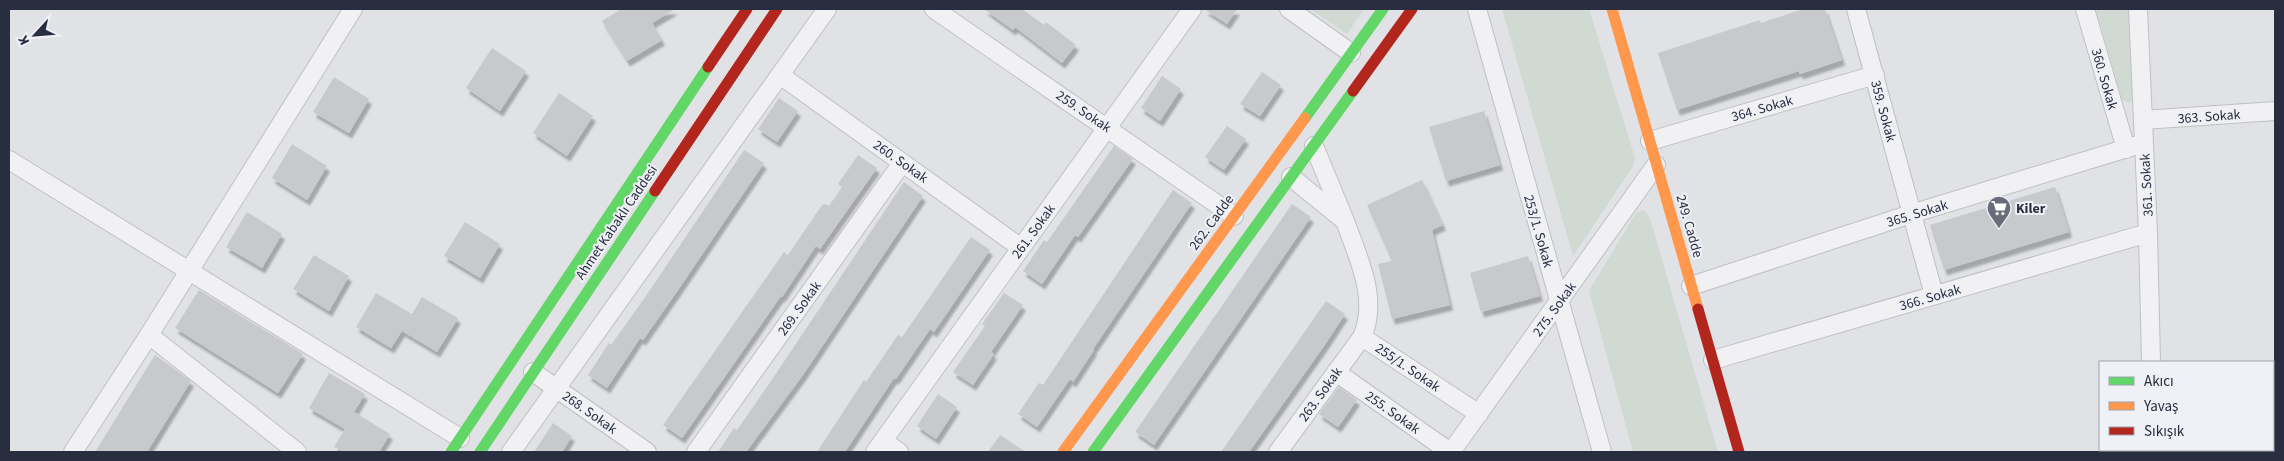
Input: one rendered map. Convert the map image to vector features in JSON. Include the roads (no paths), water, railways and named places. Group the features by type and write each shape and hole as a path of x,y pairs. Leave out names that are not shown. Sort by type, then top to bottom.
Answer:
{"street":[{"path":"73,452 149,335 353,9"},
{"name":"Ahmet Kabaklı Caddesi","path":"456,445 747,9"},
{"name":"Ahmet Kabaklı Caddesi","path":"480,452 777,9"},
{"path":"511,452 827,9"},
{"name":"259. Sokak","path":"934,9 1234,216"},
{"path":"1289,9 1351,53"},
{"name":"262. Cadde","path":"1064,452 1383,9"},
{"path":"1094,452 1412,9"},
{"name":"253/1. Sokak","path":"1477,9 1602,452"},
{"name":"249. Cadde","path":"1612,9 1739,452"},
{"name":"359. Sokak","path":"1856,9 1934,296"},
{"name":"360. Sokak","path":"2084,9 2126,149"},
{"name":"361. Sokak","path":"2138,9 2148,233 2151,361"},
{"name":"261. Sokak","path":"879,447 1188,10"},
{"name":"364. Sokak","path":"1650,141 1874,75"},
{"name":"260. Sokak","path":"780,76 1021,248"},
{"name":"363. Sokak","path":"2143,120 2275,111"},
{"name":"365. Sokak","path":"1691,286 1911,214 2144,143"},
{"name":"255/1. Sokak","path":"1314,146 1345,221 1365,278 1368,297 1367,325 1362,336 1478,414"},
{"path":"9,160 189,271 456,445"},
{"name":"269. Sokak","path":"696,452 902,163"},
{"name":"275. Sokak","path":"1451,452 1656,165"},
{"path":"1292,177 1345,221"},
{"name":"366. Sokak","path":"1713,360 2148,233"},
{"path":"149,335 297,452"},
{"name":"263. Sokak","path":"1278,452 1362,336"},
{"name":"268. Sokak","path":"533,372 647,452"},
{"name":"255. Sokak","path":"1336,372 1451,452"},
{"path":"879,447 899,452"}],"place":[{"name":"Kiler","path":"1999,229"}]}
